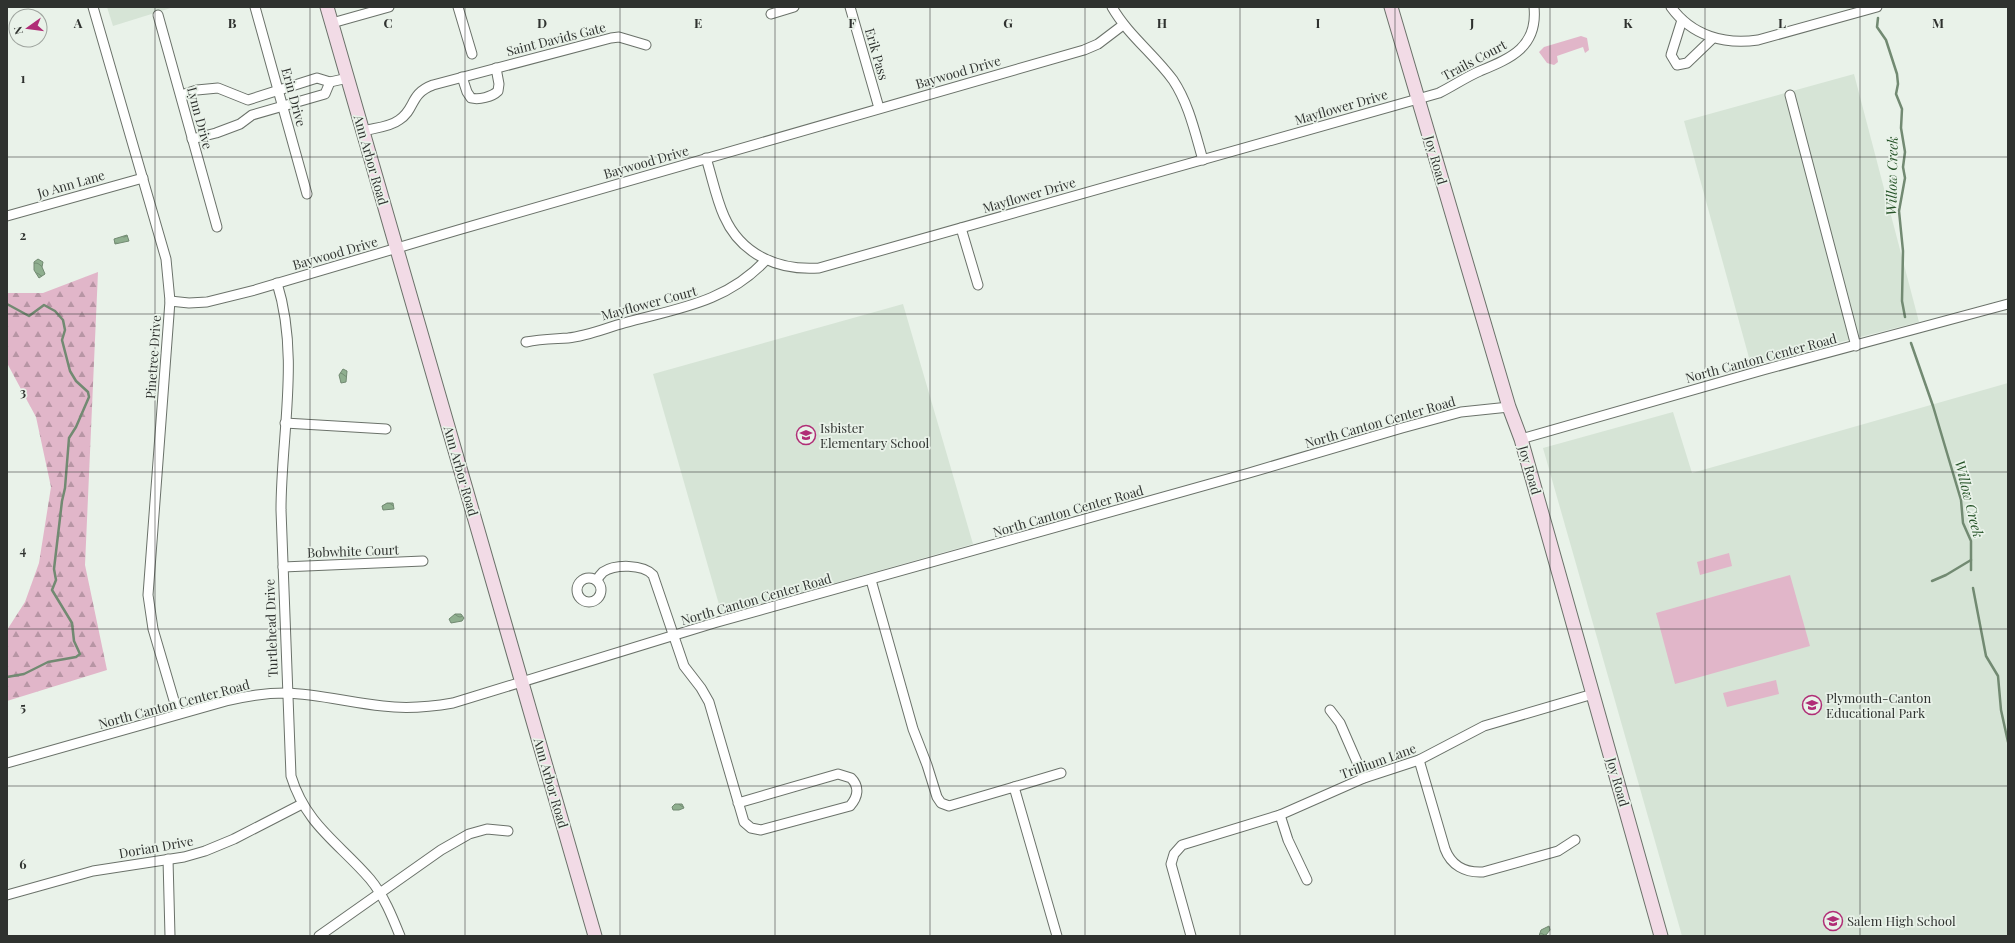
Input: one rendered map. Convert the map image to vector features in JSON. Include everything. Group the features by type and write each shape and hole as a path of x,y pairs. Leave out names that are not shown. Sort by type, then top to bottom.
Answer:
{"main road":[{"name":"Ann Arbor Road","path":"327,7 595,936"},
{"name":"Joy Road","path":"1391,7 1509,407 1521,439 1661,936"}],"street":[{"name":"Pinetree Drive","path":"93,7 166,259 169,280 170,301 148,595 153,629 178,714"},
{"name":"Erin Drive","path":"255,7 307,194"},
{"path":"332,23 389,7"},
{"path":"458,7 472,54"},
{"path":"771,14 794,7"},
{"name":"Erik Pass","path":"850,7 879,108"},
{"path":"1112,7 1123,25 1167,72 1179,89 1189,112 1203,160"},
{"name":"Trails Court","path":"1418,99 1439,93 1475,74 1503,62 1520,50 1528,41 1532,31 1534,7"},
{"path":"1671,7 1682,20 1696,30 1713,38 1738,42 1758,40 1877,7"},
{"name":"Lynn Drive","path":"158,15 217,227"},
{"path":"1682,20 1670,56 1677,65 1687,64 1713,38"},
{"name":"Baywood Drive","path":"170,301 189,303 207,302 277,284 706,158 1084,50 1108,38 1123,25"},
{"name":"Saint Davids Gate","path":"363,131 399,120 405,115 418,93 423,89 462,77 615,37 646,45"},
{"name":"Saint Davids Gate","path":"462,77 467,92 471,98 476,99 486,97 498,91 499,84 496,68"},
{"path":"181,95 197,90 218,88 248,100 318,78 330,82 348,78"},
{"path":"192,139 216,133 240,124 252,115 326,94 330,82"},
{"path":"1790,95 1856,346"},
{"name":"Mayflower Drive","path":"706,158 721,209 728,225 745,246 766,260 792,268 819,268 1418,99"},
{"path":"248,100 252,115"},
{"name":"Jo Ann Lane","path":"7,216 142,178"},
{"path":"961,228 978,285"},
{"name":"Mayflower Court","path":"526,342 544,339 570,338 712,299 741,283 766,260"},
{"name":"Turtlehead Drive","path":"277,284 285,313 289,346 281,479 289,768 293,784 302,804 317,826 380,892 391,911 400,936"},
{"name":"North Canton Center Road","path":"1521,439 1749,374 2008,304"},
{"name":"North Canton Center Road","path":"7,763 178,714 240,698 286,693 384,706 416,708 453,703 714,623 1249,473 1408,426 1461,412 1509,407"},
{"path":"284,423 386,429"},
{"name":"Bobwhite Court","path":"283,567 423,561"},
{"path":"597,580 603,572 620,568 641,567 649,571 656,580 672,636 684,666 702,688 709,702 738,803 746,824 758,830 850,806 856,799 857,790 851,778 838,774 738,803"},
{"path":"871,580 913,729 928,765 939,801 949,806 1061,773"},
{"name":"Trillium Lane","path":"1191,936 1172,870 1172,860 1174,854 1177,849 1186,843 1280,814 1364,778 1419,760 1484,726 1593,694"},
{"path":"1330,710 1340,723 1364,778"},
{"path":"1419,760 1445,849 1450,859 1461,869 1475,873 1482,872 1558,851 1575,840"},
{"path":"1014,787 1057,936"},
{"name":"Dorian Drive","path":"7,895 93,871 192,855 217,847 302,804"},
{"path":"1280,814 1288,840 1307,880"},
{"path":"319,936 441,850 469,834 487,829 508,831"},
{"path":"168,859 170,936"}],"shaded area":[{"path":"107,7 174,7 113,26"},
{"path":"1854,74 1919,322 1751,365 1684,121"},
{"name":"Isbister Elementary School","path":"903,304 973,544 722,615 653,374"},
{"name":"Plymouth-Canton Educational Park","path":"2008,383 2008,936 1682,936 1543,448 1673,412 1692,473"}],"green space":[{"path":"1581,36 1587,38 1589,50 1585,53 1583,47 1557,56 1558,62 1554,65 1547,63 1539,52 1544,47"},
{"path":"98,272 85,565 107,670 7,701 7,630 25,602 39,563 51,487 36,417 7,363 7,293 43,293"},
{"path":"1729,553 1732,566 1700,575 1697,562"},
{"path":"1790,575 1810,646 1675,684 1656,613"},
{"path":"1776,680 1779,694 1727,707 1723,693"}],"water":[{"path":"127,235 129,241 115,244 114,239"},
{"path":"38,259 43,262 42,267 45,274 39,278 34,270 34,262"},
{"path":"343,369 347,371 346,382 341,383 339,375"},
{"path":"387,503 393,503 394,509 383,510 382,506"},
{"path":"455,614 461,614 464,618 462,621 451,623 449,619"},
{"path":"675,804 682,804 684,808 673,810 672,807"},
{"path":"1549,926 1550,930 1546,935 1539,936 1541,930"}],"waterway":[{"name":"Willow Creek","path":"1878,18 1877,27 1886,40 1897,74 1898,84 1896,94 1902,109 1901,128 1905,152 1903,167 1905,178 1899,211 1903,251 1902,301 1905,317"},
{"path":"7,304 29,316 44,305 55,311 63,320 65,330 62,340 70,371 76,381 88,392 89,397 76,427 69,438 65,488 62,501 54,569 56,580 52,590 72,623 74,641 80,654 76,657 48,662 24,674 7,677"},
{"name":"Willow Creek","path":"1911,343 1933,406 1961,500 1963,523 1971,541 1971,570"},
{"path":"1932,581 1946,575 1971,560"},
{"name":"Willow Creek","path":"1973,588 1986,656 1998,676 2001,710 2008,742"}],"place":[{"name":"Isbister Elementary School","path":"806,435"},
{"name":"Plymouth-Canton Educational Park","path":"1812,705"},
{"name":"Salem High School","path":"1833,921"}]}
